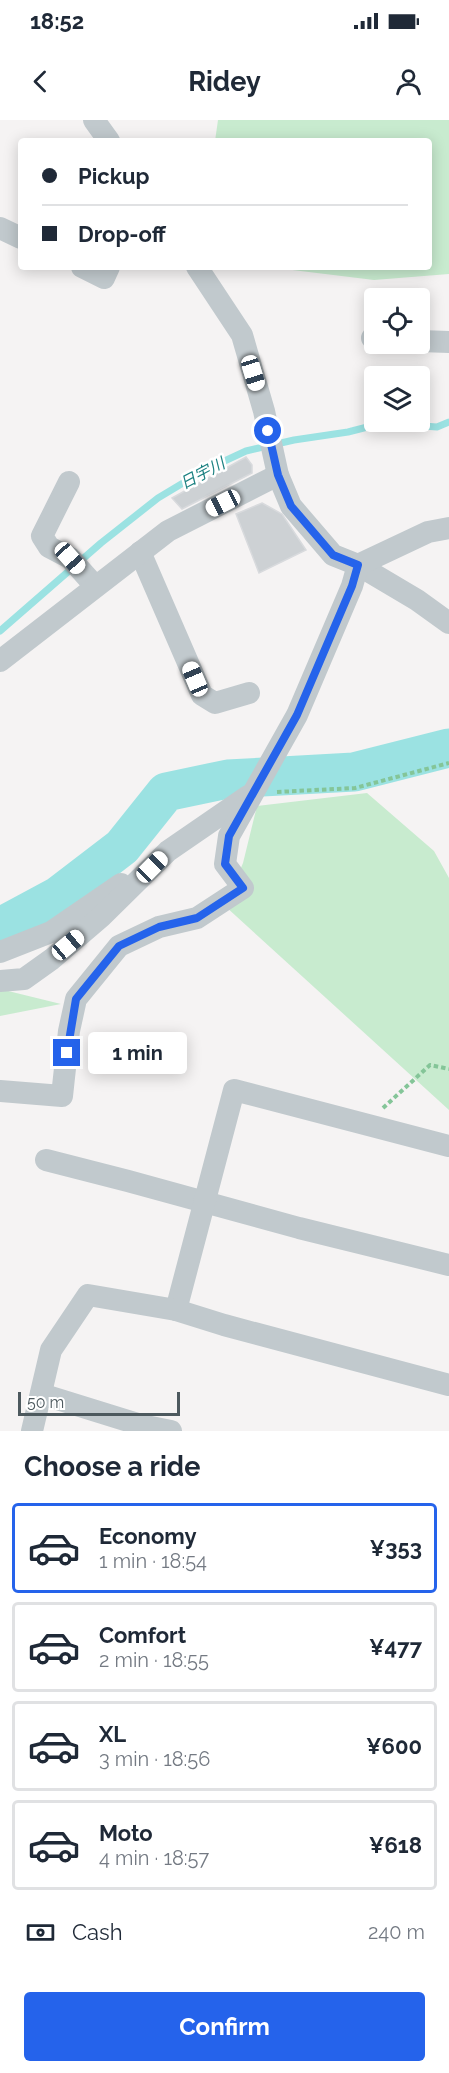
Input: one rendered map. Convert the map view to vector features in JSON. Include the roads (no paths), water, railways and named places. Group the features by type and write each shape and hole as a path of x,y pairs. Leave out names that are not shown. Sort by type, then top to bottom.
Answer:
{"street":[{"path":"95,120 107,138"},
{"path":"0,228 18,237"},
{"path":"88,270 105,278 108,270"},
{"path":"198,270 242,335 277,468 291,506 333,555 358,565 417,600 449,623"},
{"path":"430,341 449,342"},
{"path":"0,661 90,581 140,552 168,531 277,468"},
{"path":"69,482 42,536 49,548 70,558 90,581"},
{"path":"0,1091 62,1096 69,1031 76,999 119,946 159,927 197,918 243,888 225,864 229,836 297,715 352,586 358,565 428,532 449,528"},
{"path":"140,552 202,695 215,703 249,693"},
{"path":"0,952 51,932 252,793"},
{"path":"0,981 24,979 52,959 101,917 168,851"},
{"path":"176,1310 234,1090 449,1146"},
{"path":"46,1160 299,1228 449,1264"},
{"path":"32,1431 51,1350 88,1295 176,1310 449,1385"},
{"path":"41,1394 141,1425 171,1431"}],"waterway":[{"name":"日宇川","path":"0,631 101,543 158,498 203,471 246,451 294,440 348,432 383,423 437,427 449,422"},
{"name":"日宇川","path":"0,927 58,896 122,847 166,792 228,779 354,772 449,748"}]}
